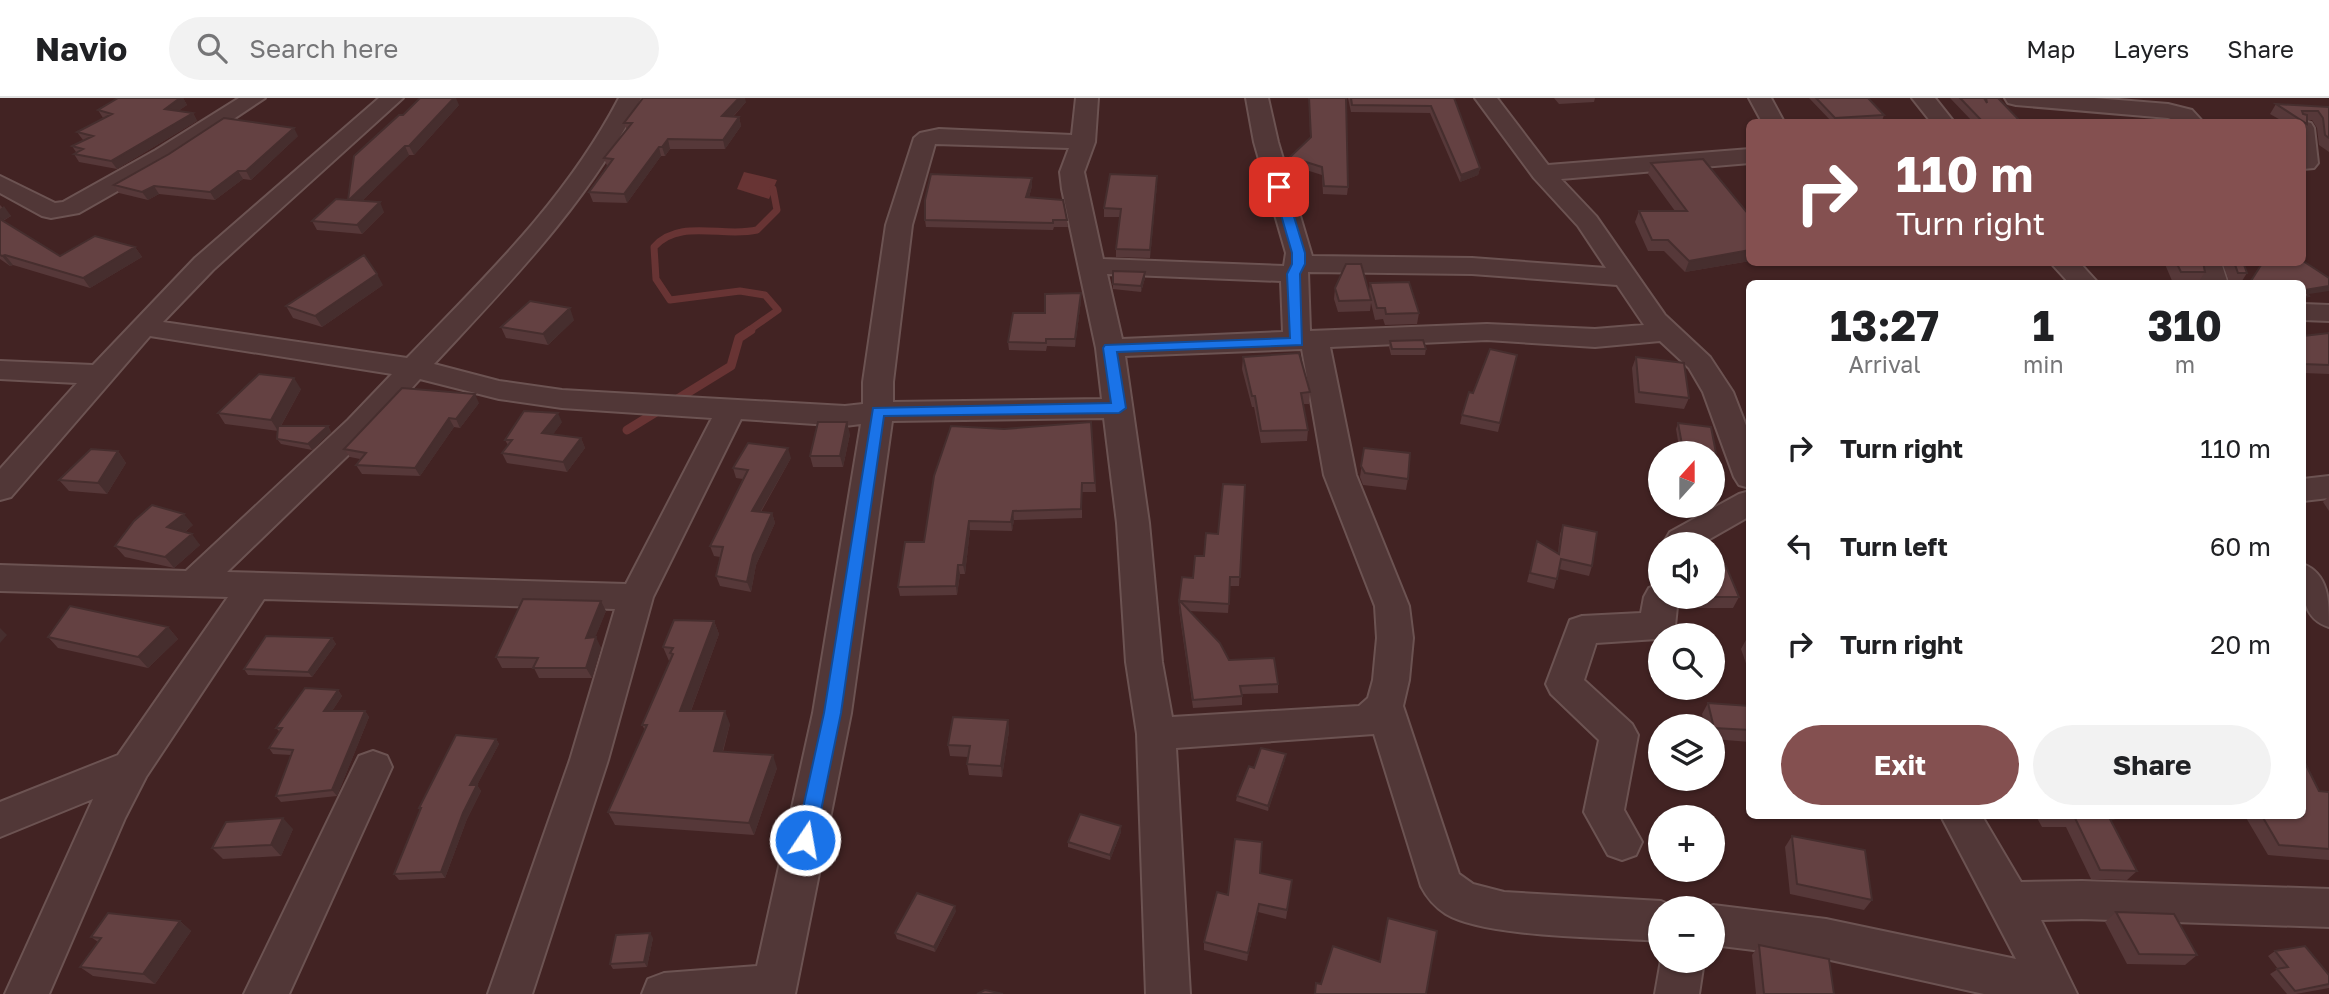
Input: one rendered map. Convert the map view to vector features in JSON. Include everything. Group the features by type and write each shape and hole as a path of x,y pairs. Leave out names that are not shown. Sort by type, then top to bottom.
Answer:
{"street":[{"path":"0,183 51,211 70,208 164,155 254,98"},
{"path":"0,489 143,327 231,239 392,98"},
{"path":"195,583 359,426 558,214 589,170 630,98"},
{"path":"1087,98 1083,142 1072,173 1073,189 1110,348 1133,523 1144,662 1156,734 1168,994"},
{"path":"1257,98 1266,142 1299,253 1296,269 1306,341 1340,475 1392,606 1395,638 1391,680 1384,706 1442,886 1462,901 1504,911 1648,920"},
{"path":"1486,98 1542,173 1587,221 1655,321 1700,363 1718,392 1746,466"},
{"path":"1760,98 1771,119"},
{"path":"1923,98 1940,119"},
{"path":"2016,98 2135,115 2176,113 2189,119"},
{"path":"664,994 755,986 773,993 832,713 878,412 877,382 899,225 922,143 928,138 939,136 1083,142"},
{"path":"1542,173 1746,156"},
{"path":"2306,162 2329,170"},
{"path":"1093,266 1296,269 1472,266 1626,278"},
{"path":"2067,266 2082,280"},
{"path":"2306,312 2329,313"},
{"path":"143,327 412,368 499,390 562,399 845,416 878,412 1119,408"},
{"path":"1110,348 1487,332 1595,338 1667,332"},
{"path":"0,370 102,375"},
{"path":"510,994 589,760 636,597 730,411"},
{"path":"2306,490 2329,488"},
{"path":"1696,532 1746,504"},
{"path":"0,578 636,597"},
{"path":"2306,581 2329,615"},
{"path":"27,994 107,812 132,766 255,584"},
{"path":"1622,842 1604,812 1619,736 1564,684 1581,630 1657,626 1659,609"},
{"path":"2306,616 2329,615"},
{"path":"1156,734 1368,720 1384,706"},
{"path":"0,820 132,766"},
{"path":"266,994 373,767"},
{"path":"1963,819 2010,902 2054,991"},
{"path":"2010,902 2082,900 2329,908"},
{"path":"1725,926 1826,939 2054,991"},
{"path":"1677,994 1680,973"}],"shaded area":[{"path":"744,172 777,180 769,199 737,189"}],"building":[{"path":"118,98 180,98 165,109 193,113 111,161 74,154 83,149 72,146 93,136 77,132 112,114 98,110"},
{"path":"420,98 454,98 409,146 405,146 349,200 380,202 357,225 312,221 336,199 348,200 354,156"},
{"path":"643,98 739,98 722,116 739,117 723,140 668,139 624,194 589,192 613,159 604,158 632,123 624,123"},
{"path":"1309,98 1346,98 1348,187 1324,186 1322,167 1290,157 1311,137"},
{"path":"1351,98 1454,98 1480,168 1461,175 1431,106 1352,105"},
{"path":"1816,98 1868,98 1884,115 1835,118"},
{"path":"1960,98 1984,98 1987,103 1986,98 1998,98 2018,119 1980,119"},
{"path":"2276,104 2329,107 2329,138 2325,135 2323,118 2318,111 2302,111 2307,115 2307,124 2306,119 2299,119"},
{"path":"224,118 294,128 246,171 238,171 210,192 154,186 142,192 114,185 169,154"},
{"path":"1703,159 1746,211 1746,251 1689,261 1668,240 1652,240 1639,211 1687,211 1651,163"},
{"path":"931,174 1032,178 1026,197 1063,200 1067,220 1053,220 1053,223 925,220 925,200"},
{"path":"1110,174 1157,176 1150,250 1116,249 1121,209 1104,208"},
{"path":"0,219 60,256 95,236 135,247 83,278 0,255"},
{"path":"364,255 377,274 315,316 286,306"},
{"path":"2306,263 2329,278 2329,286 2306,290 2306,280 2252,280 2260,266 2306,266"},
{"path":"1346,264 1361,264 1371,300 1339,301 1335,288"},
{"path":"2178,266 2204,266 2205,272 2181,272"},
{"path":"2235,266 2244,266 2247,273 2238,273"},
{"path":"1113,271 1145,272 1141,286 1113,284"},
{"path":"1409,282 1419,313 1386,314 1385,308 1377,308 1370,283"},
{"path":"1081,293 1075,339 1046,339 1046,343 1008,342 1013,313 1045,313 1045,294"},
{"path":"530,301 570,308 543,334 501,327"},
{"path":"2329,333 2329,365 2306,364 2306,336"},
{"path":"1423,340 1426,349 1392,349 1390,341"},
{"path":"1490,349 1517,355 1500,423 1462,415 1469,392 1473,393"},
{"path":"1299,353 1310,392 1301,393 1308,430 1261,431 1255,396 1252,396 1243,357"},
{"path":"1636,357 1684,363 1689,398 1639,392"},
{"path":"259,374 294,378 271,420 218,413"},
{"path":"402,388 475,394 456,419 449,418 415,468 356,465 366,453 344,449"},
{"path":"524,411 558,413 542,433 581,438 563,462 502,453 512,440 505,440"},
{"path":"818,422 847,422 840,456 810,456"},
{"path":"1091,422 1095,483 1082,483 1081,509 1013,511 1011,522 969,521 963,565 958,565 956,586 898,587 905,542 924,542 934,476 951,426 1004,429"},
{"path":"1678,423 1711,427 1714,441 1681,441"},
{"path":"278,426 328,426 308,444 277,439"},
{"path":"748,443 788,448 752,511 772,513 753,555 747,582 716,576 723,547 710,546 748,470 733,468"},
{"path":"1364,448 1410,453 1408,479 1365,473 1361,466"},
{"path":"91,449 118,451 98,483 59,480"},
{"path":"1223,484 1245,485 1240,577 1230,577 1229,604 1180,601 1220,643 1229,660 1274,658 1278,684 1240,686 1242,696 1193,700 1179,601 1182,577 1193,578 1195,556 1204,556 1206,533 1218,534"},
{"path":"152,505 184,514 167,527 192,534 165,557 115,546 134,521"},
{"path":"1563,525 1597,532 1592,566 1561,559 1557,579 1530,573 1537,541 1559,554"},
{"path":"1725,566 1726,566 1739,597 1725,597"},
{"path":"523,599 601,601 586,638 596,637 586,668 533,668 538,658 496,657"},
{"path":"70,606 168,627 138,657 48,637"},
{"path":"674,620 714,621 680,711 725,711 714,751 773,755 749,823 608,812 647,725 642,725 673,654 670,653 673,648 663,647"},
{"path":"266,636 332,638 308,672 244,669"},
{"path":"305,688 338,690 324,711 365,711 332,790 276,796 293,750 269,748 282,728 276,728"},
{"path":"1708,703 1746,706 1746,730 1725,729 1725,714 1711,714"},
{"path":"953,717 1008,720 1001,766 967,764 970,746 948,745"},
{"path":"456,735 496,739 470,785 477,785 463,813 441,872 394,874 419,808"},
{"path":"1261,748 1286,754 1268,806 1237,796 1249,766 1254,768"},
{"path":"2306,765 2319,791 2329,792 2329,849 2279,845 2264,819 2306,819"},
{"path":"1080,814 1121,826 1110,855 1068,842"},
{"path":"283,818 271,845 212,848 226,822"},
{"path":"2075,819 2110,819 2137,871 2100,870"},
{"path":"1792,836 1865,850 1872,900 1797,884"},
{"path":"1235,839 1262,842 1260,873 1292,880 1287,910 1259,904 1248,953 1204,942 1217,892 1228,895"},
{"path":"917,893 955,906 934,947 895,933"},
{"path":"2116,912 2174,914 2197,955 2139,954"},
{"path":"108,913 180,921 143,974 80,967 101,938 91,937"},
{"path":"1388,918 1437,931 1426,994 1315,994 1316,983 1321,984 1333,946 1380,962"},
{"path":"650,933 644,962 610,964 616,935"},
{"path":"1759,945 1829,959 1834,994 1764,994"},
{"path":"2305,946 2329,975 2329,984 2295,991 2277,969 2288,967 2275,951"},
{"path":"985,990 1003,994 977,994"}],"waterway":[{"path":"748,331 778,310 765,295 740,291 670,300 656,279 654,247 664,238 676,233 757,230 777,210 773,189"},
{"path":"627,430 731,366 739,338 751,330"}],"route":[{"path":"805,840 832,713 878,412 1119,408 1110,348 1297,342 1294,274 1299,253 1279,187"}]}
